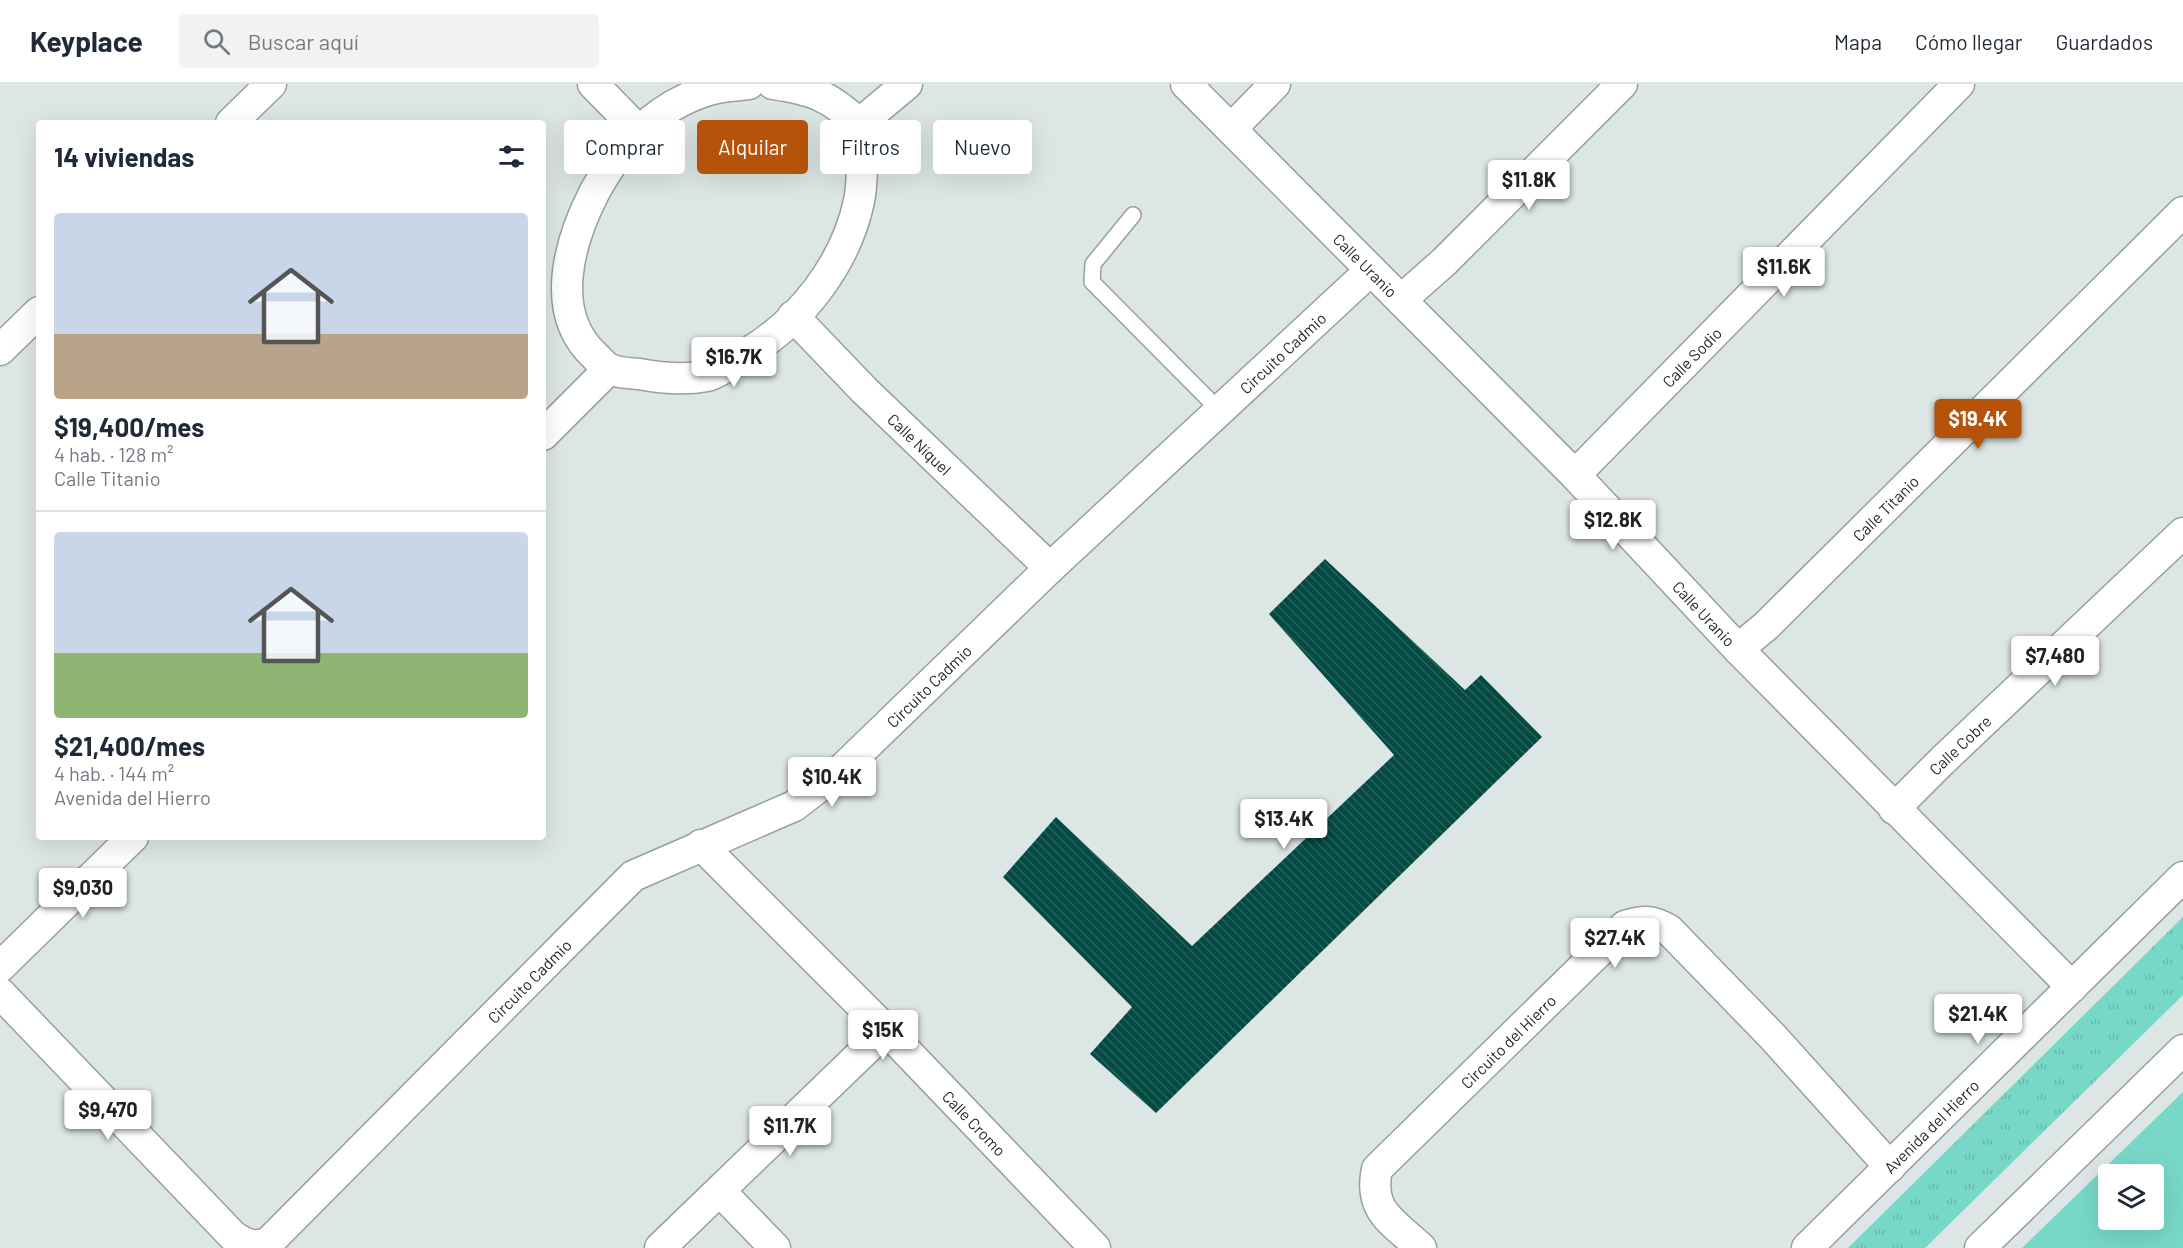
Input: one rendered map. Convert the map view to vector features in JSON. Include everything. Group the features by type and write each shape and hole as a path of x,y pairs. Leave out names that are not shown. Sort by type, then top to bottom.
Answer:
{"street":[{"path":"234,120 271,84"},
{"path":"593,84 628,120"},
{"path":"653,120 670,108 709,90 749,84"},
{"path":"773,84 804,89 837,103 855,120"},
{"path":"864,120 907,84"},
{"name":"Calle Uranio","path":"1186,84 1575,475 1738,649 2072,987"},
{"path":"1231,129 1275,84"},
{"path":"1401,300 1444,262 1622,84"},
{"name":"Calle Sodio","path":"1575,475 1959,84"},
{"path":"605,174 580,221 568,266 567,303 572,327 584,346 609,369 658,378 708,376 761,345 818,291 845,241 859,202 861,174"},
{"name":"Calle Titanio","path":"1738,649 1766,626 2183,212"},
{"name":"Circuito Cadmio","path":"0,993 233,1236 248,1245 258,1246 268,1243 633,876 794,806 842,770 1050,568 1371,270"},
{"path":"0,350 36,315"},
{"name":"Calle Níquel","path":"793,316 864,390 1050,568"},
{"path":"546,432 609,369"},
{"name":"Calle Cobre","path":"1894,809 1950,753 2183,533"},
{"path":"0,967 130,840"},
{"name":"Calle Cromo","path":"701,845 886,1030 1095,1248"},
{"name":"Avenida del Hierro","path":"1807,1248 2183,877"},
{"name":"Circuito del Hierro","path":"1421,1248 1383,1213 1375,1199 1374,1185 1377,1169 1625,926 1639,921 1654,921 1668,930 1773,1037 1890,1167"},
{"path":"660,1248 886,1030"},
{"path":"1980,1248 2183,1050"},
{"path":"720,1191 774,1248"}],"lane":[{"path":"1133,215 1093,264 1092,282 1220,411"}],"green space":[{"path":"2183,917 2183,995 1925,1248 1848,1248"},
{"path":"2183,1092 2183,1248 2022,1248 2098,1174 2098,1230 2164,1230 2164,1164 2109,1164"}],"building":[{"path":"1325,559 1465,690 1481,675 1542,737 1156,1113 1090,1054 1132,1007 1003,877 1056,817 1192,946 1394,755 1269,614"}]}
